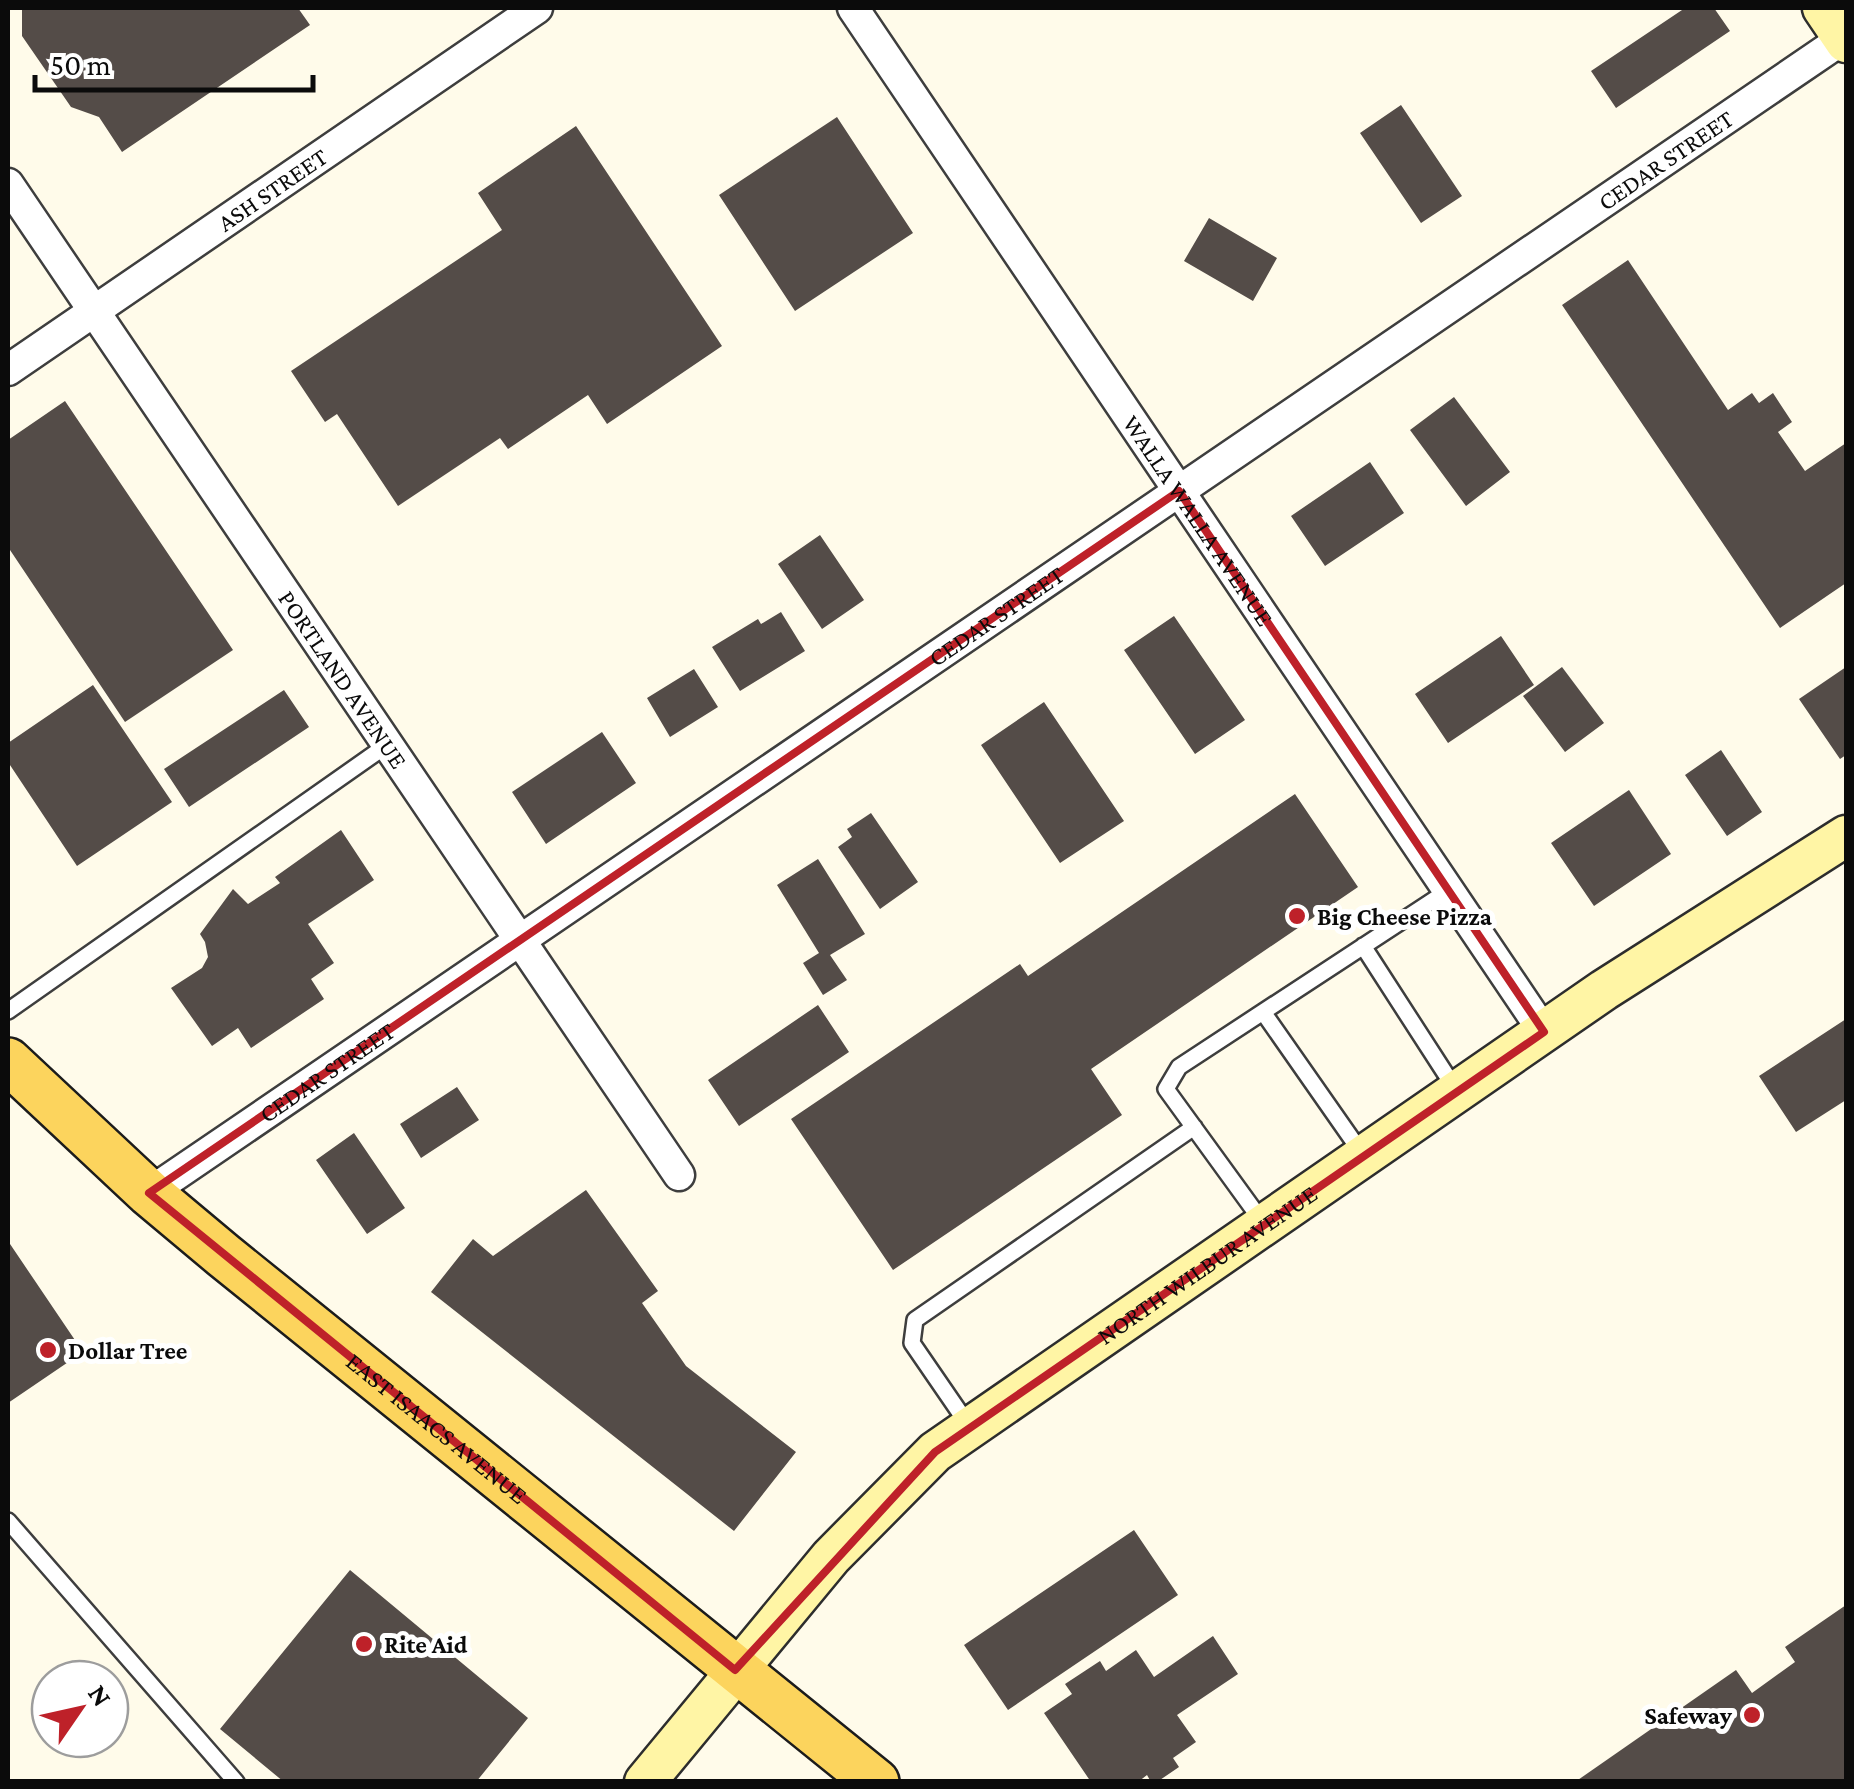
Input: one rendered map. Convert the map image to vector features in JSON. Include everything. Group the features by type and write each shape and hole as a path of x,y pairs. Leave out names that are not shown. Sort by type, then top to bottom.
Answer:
{"main road":[{"name":"NORTH WILBUR AVENUE","path":"645,1782 735,1670 872,1513 935,1452 1456,1090 1604,990 1846,836"},
{"name":"EAST ISAACS AVENUE","path":"8,1061 149,1193 876,1782"}],"street":[{"name":"ASH STREET","path":"8,370 538,8"},
{"name":"WALLA WALLA AVENUE","path":"853,8 1544,1032"},
{"name":"CEDAR STREET","path":"149,1193 1179,491 1838,29"},
{"name":"PORTLAND AVENUE","path":"8,184 679,1175"}],"lane":[{"path":"8,1011 387,745"},
{"path":"1264,1224 1166,1089 1179,1066 1449,890"},
{"path":"1362,946 1456,1090"},
{"path":"1263,1012 1363,1155"},
{"path":"969,1426 912,1344 916,1320 1194,1126"},
{"path":"8,1521 236,1782"}],"highlighted area":[{"path":"1179,491 1544,1032 935,1452 735,1670 149,1193"}],"building":[{"path":"22,8 298,8 310,25 122,152 99,117 71,107 22,36"},
{"path":"1685,8 1714,8 1730,31 1616,108 1591,71"},
{"path":"1401,105 1462,196 1421,223 1360,133"},
{"path":"837,117 913,233 795,311 719,195"},
{"path":"576,126 722,346 607,424 588,395 508,449 500,438 398,506 337,414 325,422 291,371 502,230 478,193"},
{"path":"1209,218 1277,258 1253,301 1184,261"},
{"path":"1628,260 1728,410 1752,393 1759,403 1773,393 1792,422 1778,432 1805,471 1846,443 1846,583 1780,628 1562,305"},
{"path":"1454,397 1510,472 1466,506 1410,430"},
{"path":"65,401 233,650 125,722 8,547 8,440"},
{"path":"1370,462 1404,513 1325,566 1291,516"},
{"path":"820,535 864,600 822,629 778,564"},
{"path":"781,612 805,651 740,691 712,647 758,619 761,624"},
{"path":"1174,616 1245,720 1195,754 1124,650"},
{"path":"1501,636 1534,685 1448,743 1415,694"},
{"path":"1562,667 1604,723 1565,752 1523,696"},
{"path":"1846,667 1846,755 1840,759 1799,699"},
{"path":"694,669 718,707 670,737 647,698"},
{"path":"93,685 172,802 77,866 8,762 8,743"},
{"path":"284,690 309,727 189,807 164,769"},
{"path":"1044,702 1124,821 1060,863 981,745"},
{"path":"602,732 636,783 546,844 512,792"},
{"path":"1721,750 1762,812 1727,836 1685,775"},
{"path":"1629,790 1671,854 1594,906 1551,843"},
{"path":"1295,794 1358,887 1091,1069 1122,1115 893,1270 791,1119 1020,964 1028,976"},
{"path":"871,813 918,882 880,909 838,847 852,837 847,829"},
{"path":"341,830 374,880 308,924 334,963 311,979 324,999 251,1048 238,1028 212,1046 171,988 202,968 208,957 200,934 233,889 248,904 280,883 275,877"},
{"path":"818,859 865,934 830,955 847,980 823,995 803,963 819,953 777,885"},
{"path":"818,1005 849,1052 739,1126 708,1080"},
{"path":"1846,1019 1846,1100 1796,1132 1759,1076"},
{"path":"457,1087 479,1120 421,1158 400,1124"},
{"path":"354,1133 405,1208 367,1234 316,1160"},
{"path":"586,1190 658,1291 642,1303 686,1366 796,1452 734,1531 431,1292 473,1239 493,1256"},
{"path":"8,1241 83,1352 8,1403"},
{"path":"1134,1530 1178,1595 1008,1710 964,1645"},
{"name":"Rite Aid","path":"350,1570 528,1718 476,1782 284,1782 220,1729"},
{"name":"Safeway","path":"1846,1605 1846,1782 1575,1782 1736,1670 1752,1693 1795,1662 1785,1647"},
{"path":"1213,1636 1238,1674 1177,1715 1196,1742 1173,1758 1179,1767 1157,1782 1151,1782 1147,1775 1138,1782 1091,1782 1044,1713 1072,1694 1065,1684 1100,1661 1106,1671 1136,1650 1154,1677"}],"place":[{"name":"Big Cheese Pizza","path":"1297,916"},
{"name":"Dollar Tree","path":"48,1350"},
{"name":"Rite Aid","path":"364,1644"},
{"name":"Safeway","path":"1752,1715"}]}
